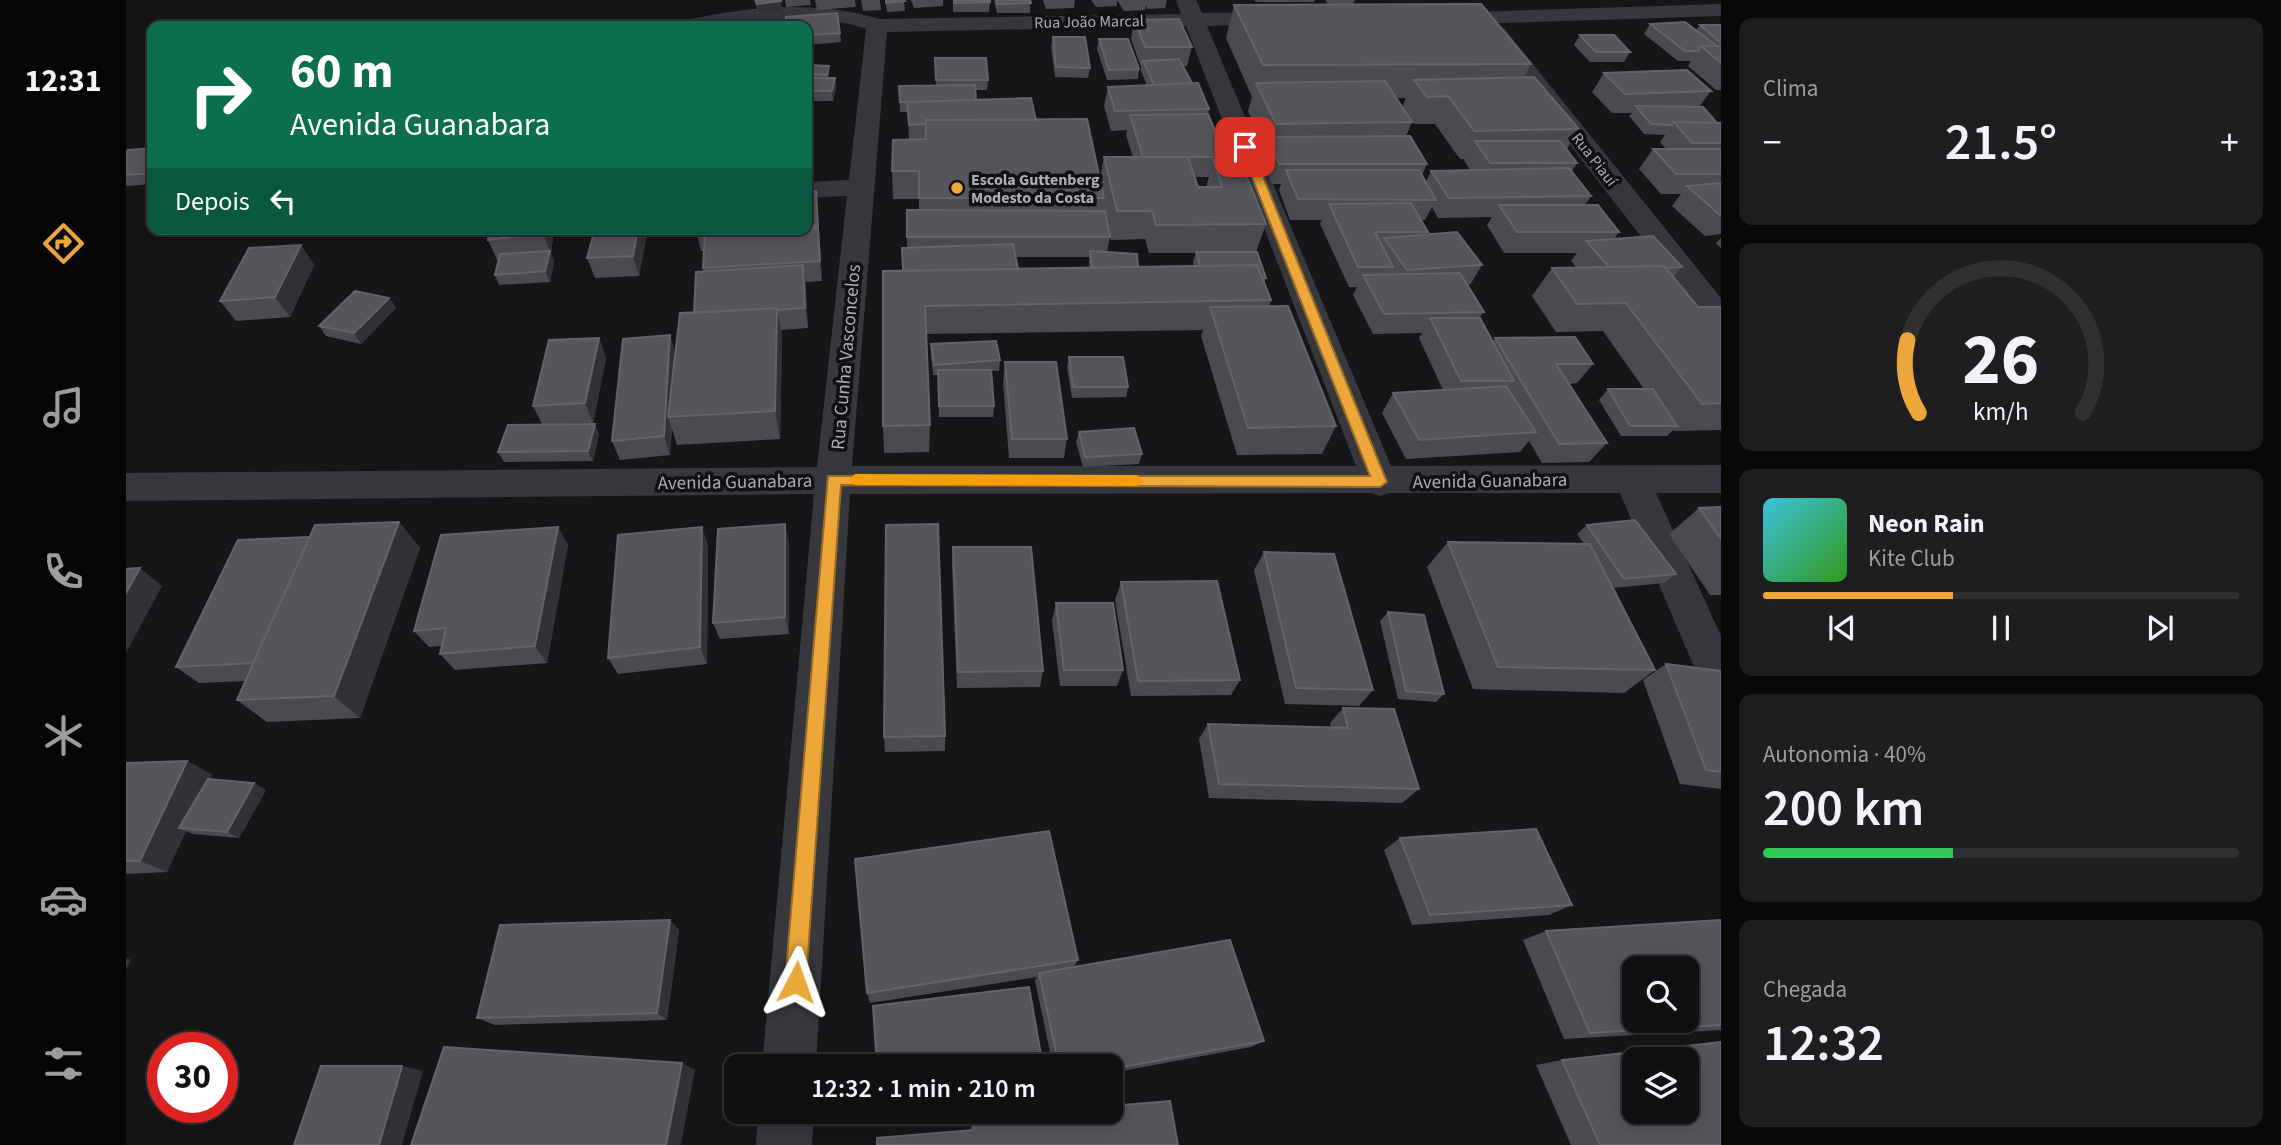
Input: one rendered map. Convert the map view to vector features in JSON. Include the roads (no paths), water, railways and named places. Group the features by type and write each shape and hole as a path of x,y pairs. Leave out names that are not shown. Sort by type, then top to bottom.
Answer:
{"street":[{"name":"Rua João Marcal","path":"730,21 829,13 864,20 877,26 1190,9 1305,19"},
{"path":"1190,9 1380,482"},
{"path":"1415,19 1477,9 1721,10"},
{"name":"Rua Piauí","path":"1477,9 1721,319"},
{"name":"Rua Cunha Vasconcelos","path":"790,1054 834,480 877,26"},
{"path":"812,190 860,188"},
{"path":"1632,479 1721,682"},
{"name":"Avenida Guanabara","path":"126,487 834,480 1721,480"},
{"path":"783,1145 785,1124"}],"place":[{"name":"Escola Guttenberg Modesto da Costa","path":"957,188"}]}
